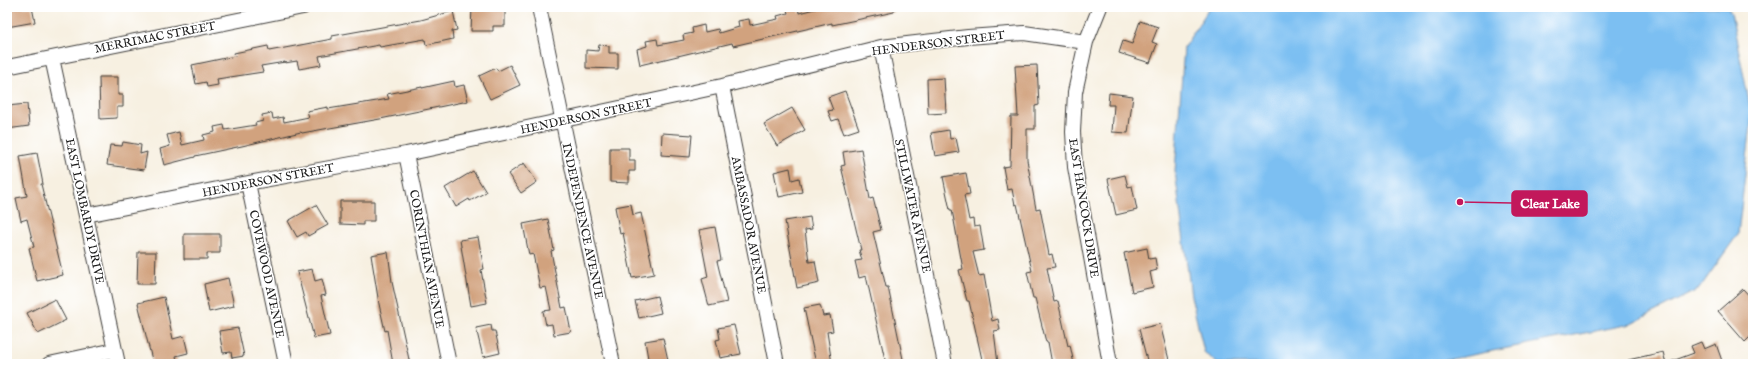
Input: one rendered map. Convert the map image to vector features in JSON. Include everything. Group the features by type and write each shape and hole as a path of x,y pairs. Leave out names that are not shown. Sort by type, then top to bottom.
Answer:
{"street":[{"name":"MERRIMAC STREET","path":"7,67 279,10 303,7"},
{"name":"INDEPENDENCE AVENUE","path":"539,7 613,364"},
{"name":"EAST HANCOCK DRIVE","path":"1100,7 1086,42 1075,92 1073,132 1074,153 1110,364"},
{"name":"HENDERSON STREET","path":"86,215 406,154 722,86 881,47 968,37 1024,33 1086,42"},
{"name":"STILLWATER AVENUE","path":"881,47 945,364"},
{"name":"EAST LOMBARDY DRIVE","path":"52,58 118,364"},
{"name":"AMBASSADOR AVENUE","path":"722,86 777,364"},
{"name":"CORINTHIAN AVENUE","path":"406,154 448,364"},
{"name":"COVEWOOD AVENUE","path":"248,183 286,364"},
{"path":"49,364 115,350"}],"water":[{"path":"1210,7 1728,7 1731,13 1752,116 1738,234 1699,289 1631,324 1426,364 1218,364 1204,352 1191,296 1175,171 1184,47"}],"building":[{"path":"12,7 32,7 35,22 7,27 7,10 12,9"},
{"path":"472,7 505,8 505,26 493,26 493,31 471,31"},
{"path":"786,7 798,7 799,13 822,7 894,7 894,12 832,25 832,23 733,46 732,43 640,65 637,49 647,46 646,41 657,39 658,45 684,40 683,35 693,33 692,28 704,25 705,32 718,29 719,33 739,27 738,21 749,19 750,25 778,19 777,16 788,13"},
{"path":"453,11 457,30 452,31 453,39 426,45 425,39 380,47 379,45 319,56 321,65 299,69 297,61 285,62 261,66 263,72 217,79 218,85 207,87 206,82 196,84 192,65 235,56 234,53 268,46 269,51 332,39 332,36 421,20"},
{"path":"1140,21 1158,27 1152,42 1157,44 1150,63 1119,53 1123,41 1132,44"},
{"path":"599,45 609,46 609,53 618,53 618,69 586,68 586,50 598,51"},
{"path":"510,65 520,85 490,99 479,76 496,68 498,71"},
{"path":"1037,65 1039,105 1035,106 1035,129 1027,129 1027,160 1036,209 1040,208 1049,255 1052,254 1055,267 1047,268 1054,302 1058,301 1068,346 1070,345 1074,364 1052,364 1048,342 1046,342 1027,272 1032,271 1017,204 1015,205 1012,189 1007,190 1003,167 1010,166 1011,116 1018,116 1015,66"},
{"path":"99,77 118,77 118,95 123,95 123,107 117,107 117,118 100,119"},
{"path":"944,78 946,113 928,114 927,79"},
{"path":"454,81 455,87 464,85 468,101 380,119 301,132 195,156 164,165 160,149 170,146 167,135 179,132 182,145 204,140 203,135 215,132 214,127 224,125 225,130 256,125 255,123 263,121 262,115 272,113 273,119 283,117 284,122 309,117 307,111 389,99 387,94"},
{"path":"845,91 859,129 844,134 838,119 832,121 828,111 833,110 828,97"},
{"path":"1109,93 1133,96 1128,133 1112,132 1114,105 1108,105"},
{"path":"27,104 29,126 7,129 7,106"},
{"path":"792,108 805,130 777,146 764,124"},
{"path":"949,130 950,139 956,138 959,152 935,156 931,133"},
{"path":"662,133 692,135 690,157 661,155"},
{"path":"123,142 141,145 140,154 147,152 144,170 107,165 110,145 122,146"},
{"path":"610,148 629,148 629,160 635,160 635,171 629,171 629,183 610,182"},
{"path":"861,149 870,199 873,198 881,230 873,232 886,287 888,287 904,364 886,364 866,276 859,278 855,261 862,260 859,250 861,250 841,166 845,165 843,152"},
{"path":"37,153 43,184 41,184 63,275 37,281 29,248 34,247 27,219 21,221 16,198 27,196 20,156"},
{"path":"524,163 537,182 521,193 508,174"},
{"path":"790,168 792,180 799,178 802,192 779,197 774,172"},
{"path":"473,171 486,192 470,201 469,199 456,207 445,188"},
{"path":"966,173 970,194 964,195 969,220 973,219 974,227 980,226 984,250 973,252 979,276 984,275 992,321 998,319 1000,330 994,331 998,364 983,364 969,301 967,301 959,270 963,269 952,210 950,210 943,177"},
{"path":"1125,175 1128,187 1132,186 1137,210 1116,215 1108,179"},
{"path":"340,201 374,201 374,221 363,221 363,225 340,224"},
{"path":"631,204 633,215 641,213 654,274 632,278 623,233 620,234 615,207"},
{"path":"316,205 328,225 308,236 306,232 297,237 288,221"},
{"path":"810,217 812,229 805,230 809,262 815,261 819,283 797,288 785,221"},
{"path":"548,219 554,250 551,251 562,308 566,307 571,332 554,335 552,324 546,325 543,311 551,310 546,287 540,288 533,254 529,255 523,224"},
{"path":"715,227 721,260 717,261 727,302 709,306 702,279 708,277 699,230"},
{"path":"184,234 220,234 220,253 207,253 207,259 184,259"},
{"path":"478,237 484,269 481,270 487,303 471,306 460,240"},
{"path":"1147,248 1149,259 1155,258 1157,270 1150,272 1153,287 1132,292 1124,253"},
{"path":"138,252 156,252 155,284 137,284"},
{"path":"388,252 392,282 410,364 393,364 387,330 385,331 379,304 371,255"},
{"path":"312,269 315,281 322,279 326,295 321,296 330,335 314,338 297,272"},
{"path":"228,278 234,306 209,312 204,284"},
{"path":"1743,289 1753,300 1753,334 1745,342 1718,311"},
{"path":"657,296 661,313 639,318 635,301"},
{"path":"164,297 173,339 184,336 188,353 176,356 178,364 153,364 138,303"},
{"path":"55,299 66,320 38,334 27,313"},
{"path":"820,305 823,316 830,315 833,331 827,332 832,364 816,364 804,308"},
{"path":"1160,324 1169,360 1148,364 1139,329"},
{"path":"491,325 492,331 495,331 500,353 483,357 476,328"},
{"path":"734,325 741,354 720,358 716,340 720,339 718,328"},
{"path":"238,328 244,356 232,358 231,352 223,353 219,331"},
{"path":"663,338 668,360 664,361 665,364 649,364 645,341"},
{"path":"1701,342 1704,349 1716,344 1722,361 1715,364 1667,364 1694,353 1691,346"},
{"path":"1663,352 1666,364 1629,364 1628,360"}],"place":[{"name":"Clear Lake","path":"1460,202"}]}
